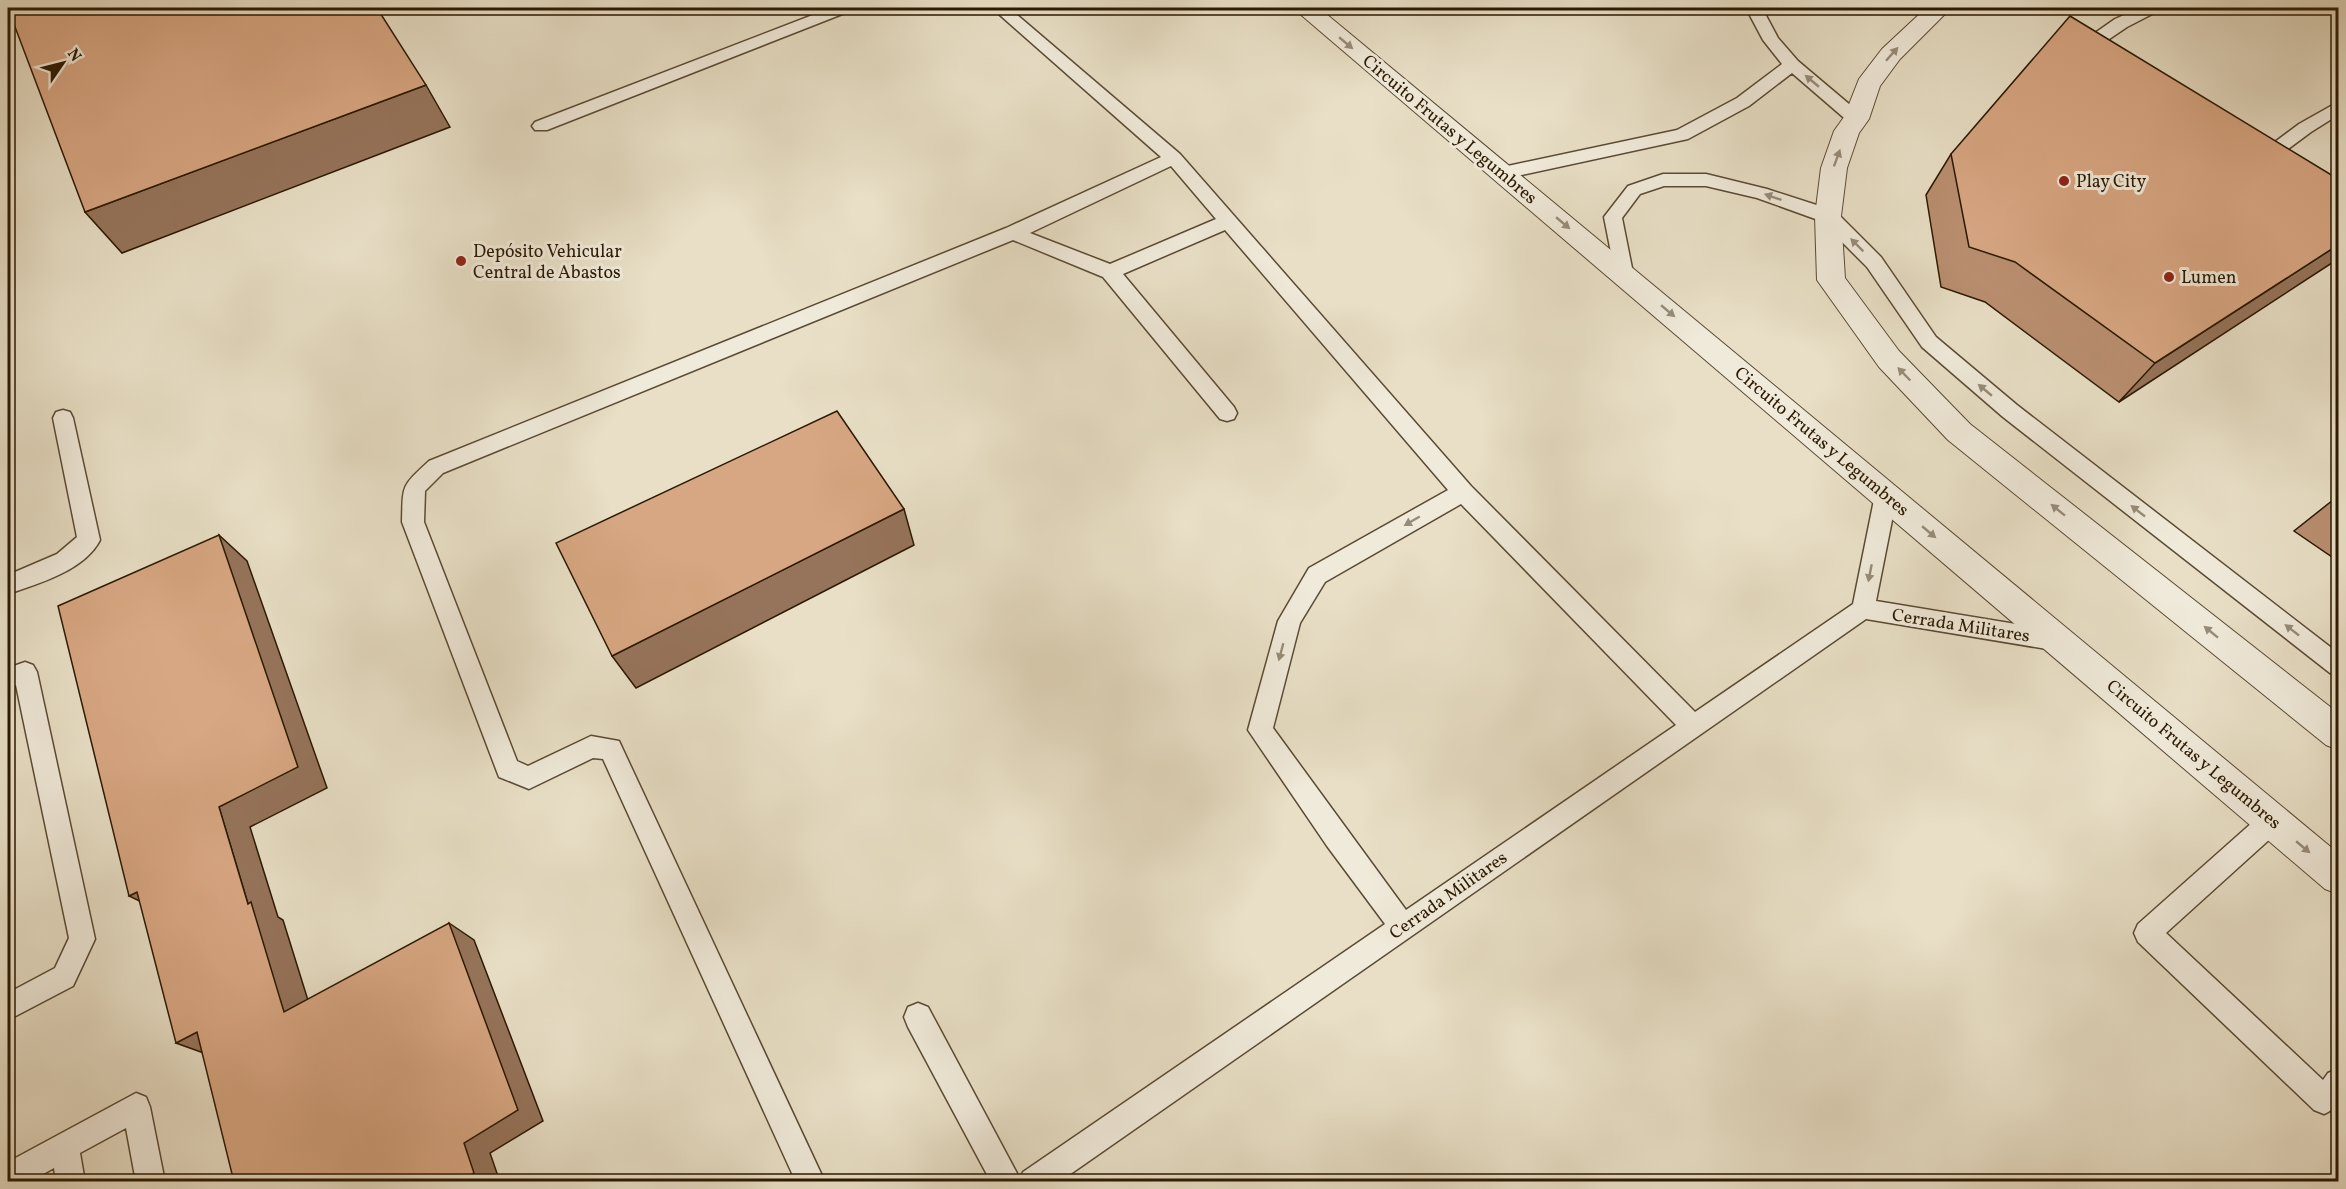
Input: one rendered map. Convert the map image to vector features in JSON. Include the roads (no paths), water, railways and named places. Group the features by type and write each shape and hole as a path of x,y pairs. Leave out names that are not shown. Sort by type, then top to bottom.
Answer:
{"street":[{"name":"Circuito Frutas y Legumbres","path":"1305,8 2338,876"},
{"path":"1939,8 1885,62 1868,85 1856,119 1847,131 1834,168 1828,216 1831,280 1889,359 1959,432 2338,734"}],"lane":[{"path":"541,126 844,8"},
{"path":"1000,8 1174,158 1463,492 1693,726"},
{"path":"1755,8 1771,40 1792,64 1856,119"},
{"path":"2104,73 2094,66 2088,56 2091,44 2121,23 2152,8"},
{"path":"1503,173 1682,135 1743,102 1792,64"},
{"path":"2275,175 2252,161 2338,108"},
{"path":"811,1182 610,749 591,747 530,778 508,769 413,522 414,488 436,467 1013,234 1174,158"},
{"path":"1623,273 1613,218 1634,190 1663,180 1707,180 1761,193 1828,216 1874,262 1929,342 2010,411 2338,666"},
{"path":"1110,272 1228,221"},
{"path":"1013,234 1110,272 1227,413"},
{"path":"8,585 65,561 89,540 63,418"},
{"path":"1402,926 1336,838 1260,730 1289,621 1317,575 1463,492"},
{"path":"1863,609 1886,495"},
{"name":"Cerrada Militares","path":"1033,1182 1863,609 2059,641"},
{"path":"8,678 25,672 82,939 64,977 8,1007"},
{"path":"2272,821 2147,933 2324,1100 2338,1083"},
{"path":"918,1017 1007,1182"},
{"path":"8,1177 136,1107 151,1182"},
{"path":"64,1146 70,1182"}],"place":[{"name":"Play City","path":"2064,181"},
{"name":"Depósito Vehicular Central de Abastos","path":"461,261"},
{"name":"Lumen","path":"2169,277"}]}
